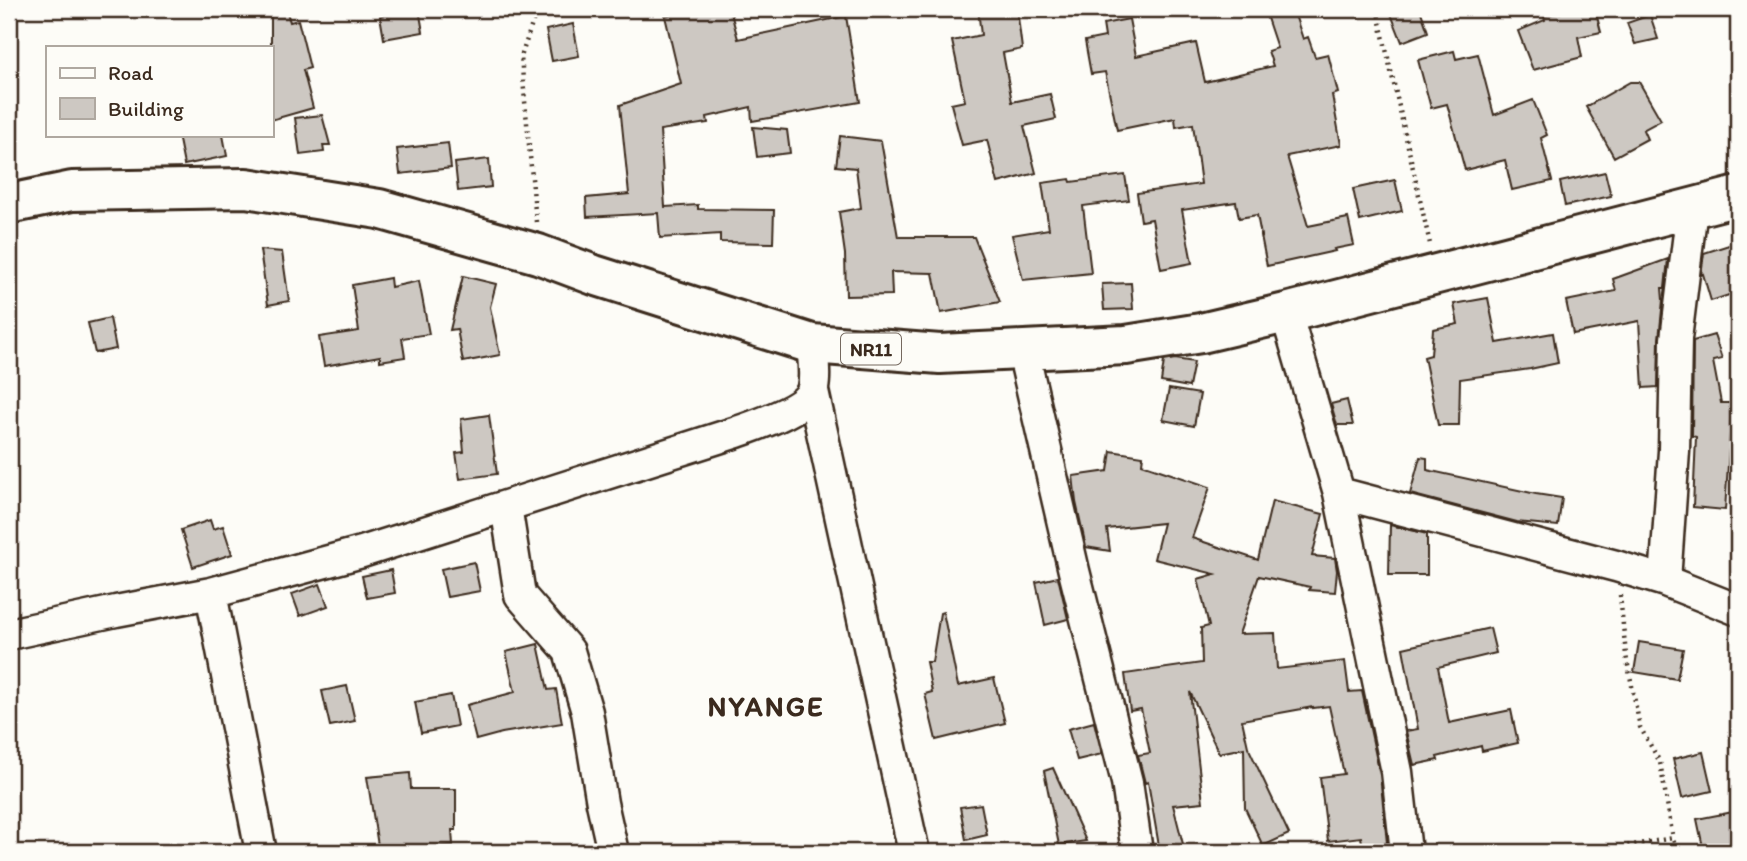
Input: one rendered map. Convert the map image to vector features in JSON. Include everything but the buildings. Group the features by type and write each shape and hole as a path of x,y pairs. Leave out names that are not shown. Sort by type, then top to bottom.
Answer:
{"highway":[{"name":"NR11","path":"9,204 72,191 246,188 379,209 538,254 594,275 812,344 940,354 1126,345 1201,333 1738,197"}],"street":[{"path":"1665,581 1674,451 1676,339 1692,208"},
{"path":"1286,313 1339,494 1397,772 1406,852"},
{"path":"812,344 813,391 914,852"},
{"path":"1023,351 1127,782 1137,852"},
{"path":"9,634 212,593 362,552 737,432 797,408 813,391"},
{"path":"1339,494 1616,566 1665,581 1738,610"},
{"path":"506,506 520,595 569,651 587,712 602,803 614,852"},
{"path":"212,593 261,852"}],"path":[{"path":"537,9 521,57 538,254"},
{"path":"1377,9 1437,275"},
{"path":"1616,566 1626,655 1640,727 1660,762 1676,852"},
{"path":"1592,852 1673,838"}],"district":[{"name":"NYANGE","path":"766,706"}]}
